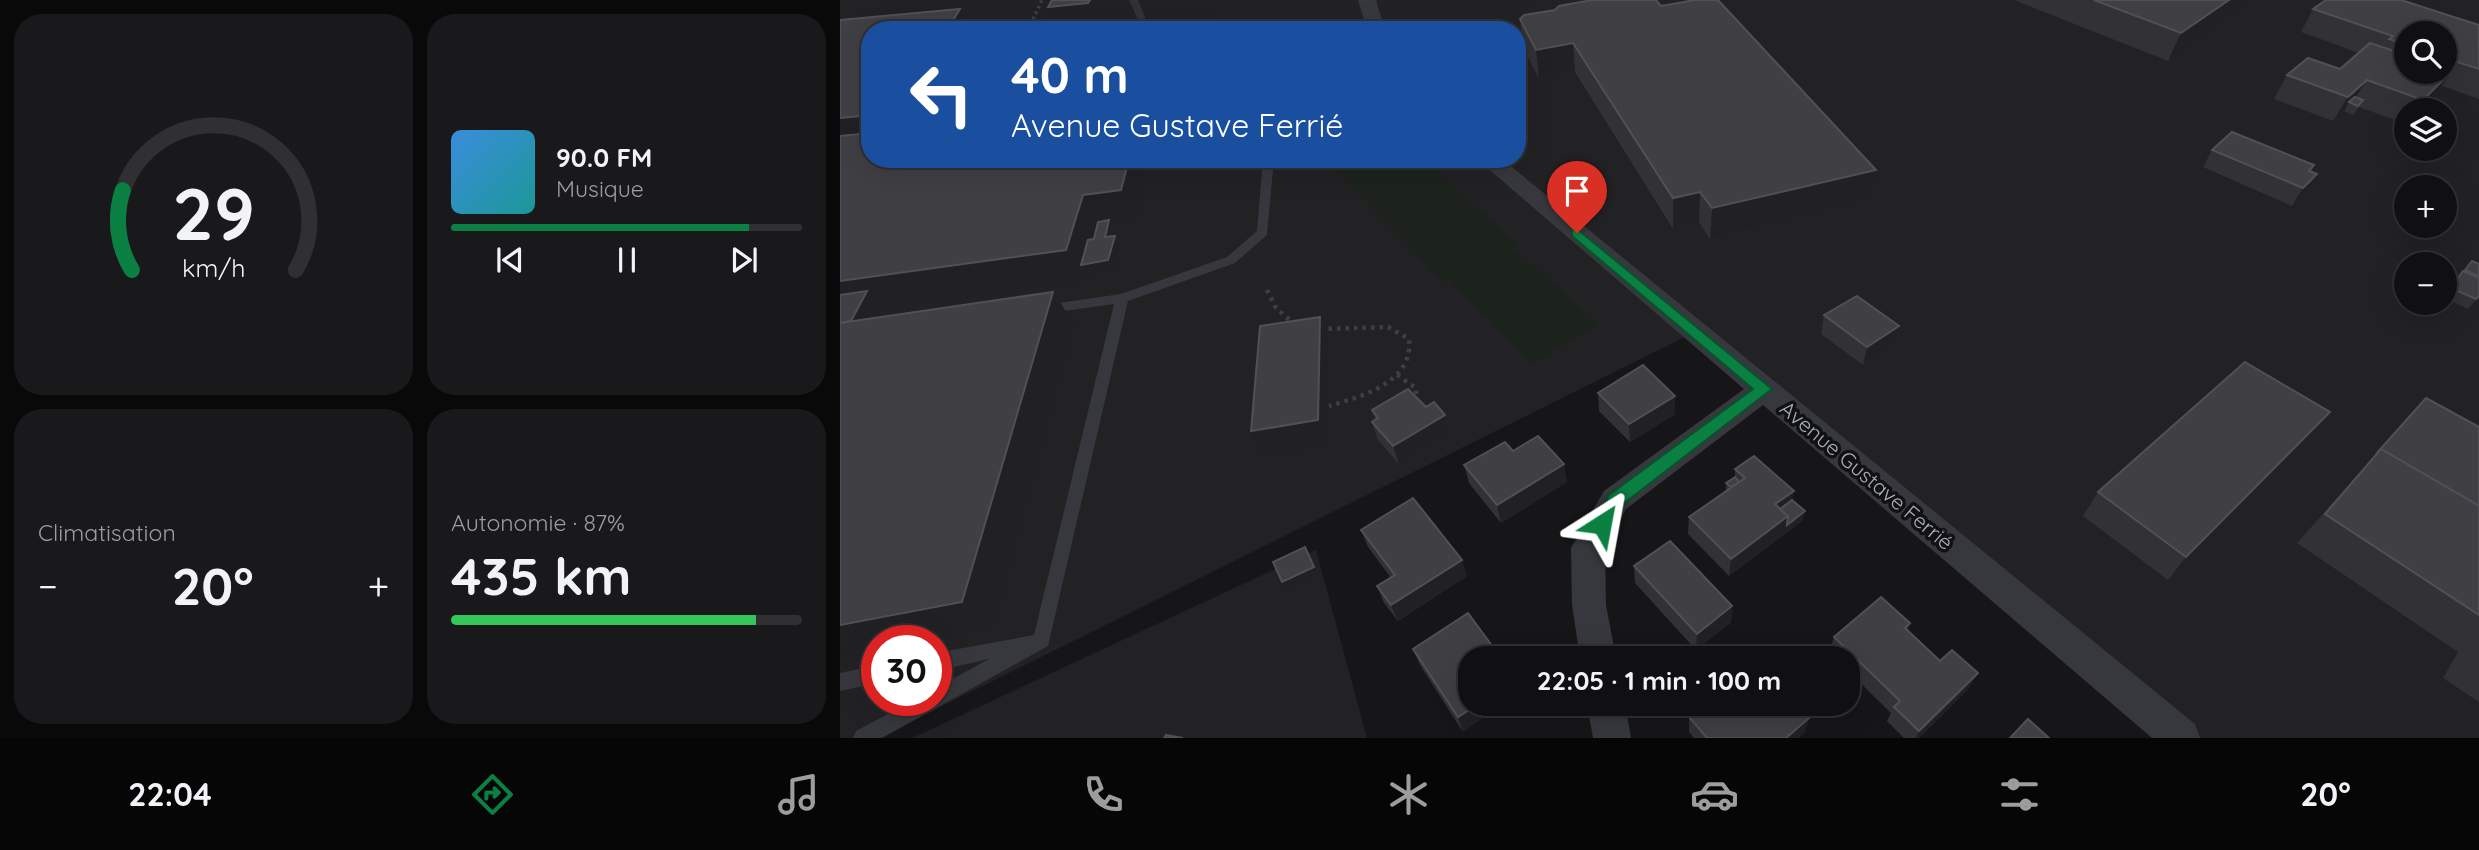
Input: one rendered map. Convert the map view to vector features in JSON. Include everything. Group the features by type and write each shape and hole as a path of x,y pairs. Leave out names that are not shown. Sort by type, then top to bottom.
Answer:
{"street":[{"path":"1367,0 1373,21"},
{"name":"Avenue Gustave Ferrié","path":"1499,168 2181,738"},
{"path":"1596,646 1589,605 1588,548 1615,500 1764,389"},
{"path":"1608,716 1612,738"}],"lane":[{"path":"1023,312 1122,298 1231,260 1262,232 1268,168"},
{"path":"952,689 1042,640 1122,298"},
{"path":"952,659 1042,640"},
{"path":"840,682 861,677"},
{"path":"863,738 903,716"}],"path":[{"path":"1032,21 1042,0"},
{"path":"1267,290 1282,316 1303,327"},
{"path":"1310,328 1343,330 1388,327 1398,330 1409,339 1412,348 1408,364 1397,375 1356,399 1329,406"},
{"path":"1397,375 1416,388 1416,397 1406,404"}],"shaded area":[{"path":"840,0 2479,0 2479,738 2183,738 1685,337 952,701 952,625 861,625 861,716 922,716 878,738 840,738"},
{"path":"1334,168 1433,168 1518,246 1514,249 1599,324 1531,364 1449,280 1444,282"},
{"path":"1316,550 1367,738 912,738"}],"building":[{"path":"1052,0 1090,0 1088,3 1048,7"},
{"path":"1592,0 1656,0 1661,6 1695,0 1718,0 1876,170 1712,208 1700,192 1673,198 1573,43 1536,50 1526,31 1526,21 1520,19 1524,15 1555,10 1559,6"},
{"path":"2094,0 2229,0 2181,33"},
{"path":"2326,0 2401,0 2479,25 2479,69 2457,62 2457,21 2394,21 2394,41 2389,39 2393,36 2313,9"},
{"path":"960,9 953,21 861,21 861,116 840,118 840,20"},
{"path":"2370,43 2394,51 2394,84 2439,84 2425,98 2417,98 2367,80 2348,97 2287,75 2308,58 2340,69"},
{"path":"2355,97 2363,100 2358,106 2349,102"},
{"path":"2232,132 2314,165 2309,171 2317,174 2303,188 2212,150"},
{"path":"861,134 861,168 1127,168 1121,190 1083,195 1066,250 840,281 840,136"},
{"path":"1109,220 1105,237 1115,236 1108,260 1081,265 1088,240 1094,239 1098,222"},
{"path":"2472,261 2479,264 2479,276 2465,270"},
{"path":"2463,271 2479,278 2479,296 2476,299 2457,291 2457,280"},
{"path":"867,291 851,321 840,323 840,295"},
{"path":"1053,292 962,602 840,625 840,323"},
{"path":"1857,296 1899,326 1867,347 1824,315"},
{"path":"1320,317 1318,420 1251,431 1260,326"},
{"path":"2245,362 2330,412 2186,557 2098,492"},
{"path":"1643,365 1675,396 1629,424 1598,393"},
{"path":"1408,389 1426,407 1434,402 1445,415 1393,446 1372,422 1378,418 1372,410"},
{"path":"2426,398 2479,427 2479,506 2381,449 2376,454"},
{"path":"1538,436 1564,464 1497,505 1464,465 1505,442 1513,451"},
{"path":"2381,449 2479,506 2479,615 2325,514"},
{"path":"1754,456 1794,491 1775,504 1788,516 1731,559 1689,517 1745,478 1735,469"},
{"path":"1735,477 1739,482 1731,487 1726,483"},
{"path":"1413,498 1462,560 1391,605 1377,586 1395,575 1361,530"},
{"path":"1792,500 1805,511 1787,525 1788,516 1780,509"},
{"path":"1670,541 1732,606 1697,634 1634,566"},
{"path":"1305,547 1314,567 1282,582 1273,562"},
{"path":"1881,597 1910,623 1905,628 1940,661 1952,650 1978,673 1919,731 1894,707 1900,701 1860,662 1860,646 1843,646 1834,637"},
{"path":"1468,613 1492,646 1458,646 1460,716 1458,717 1413,649"},
{"path":"1689,717 1809,718 1786,738 1707,738"},
{"path":"2028,719 2049,738 2010,738"}],"route":[{"path":"1577,233 1764,389 1615,500 1602,524"}]}
